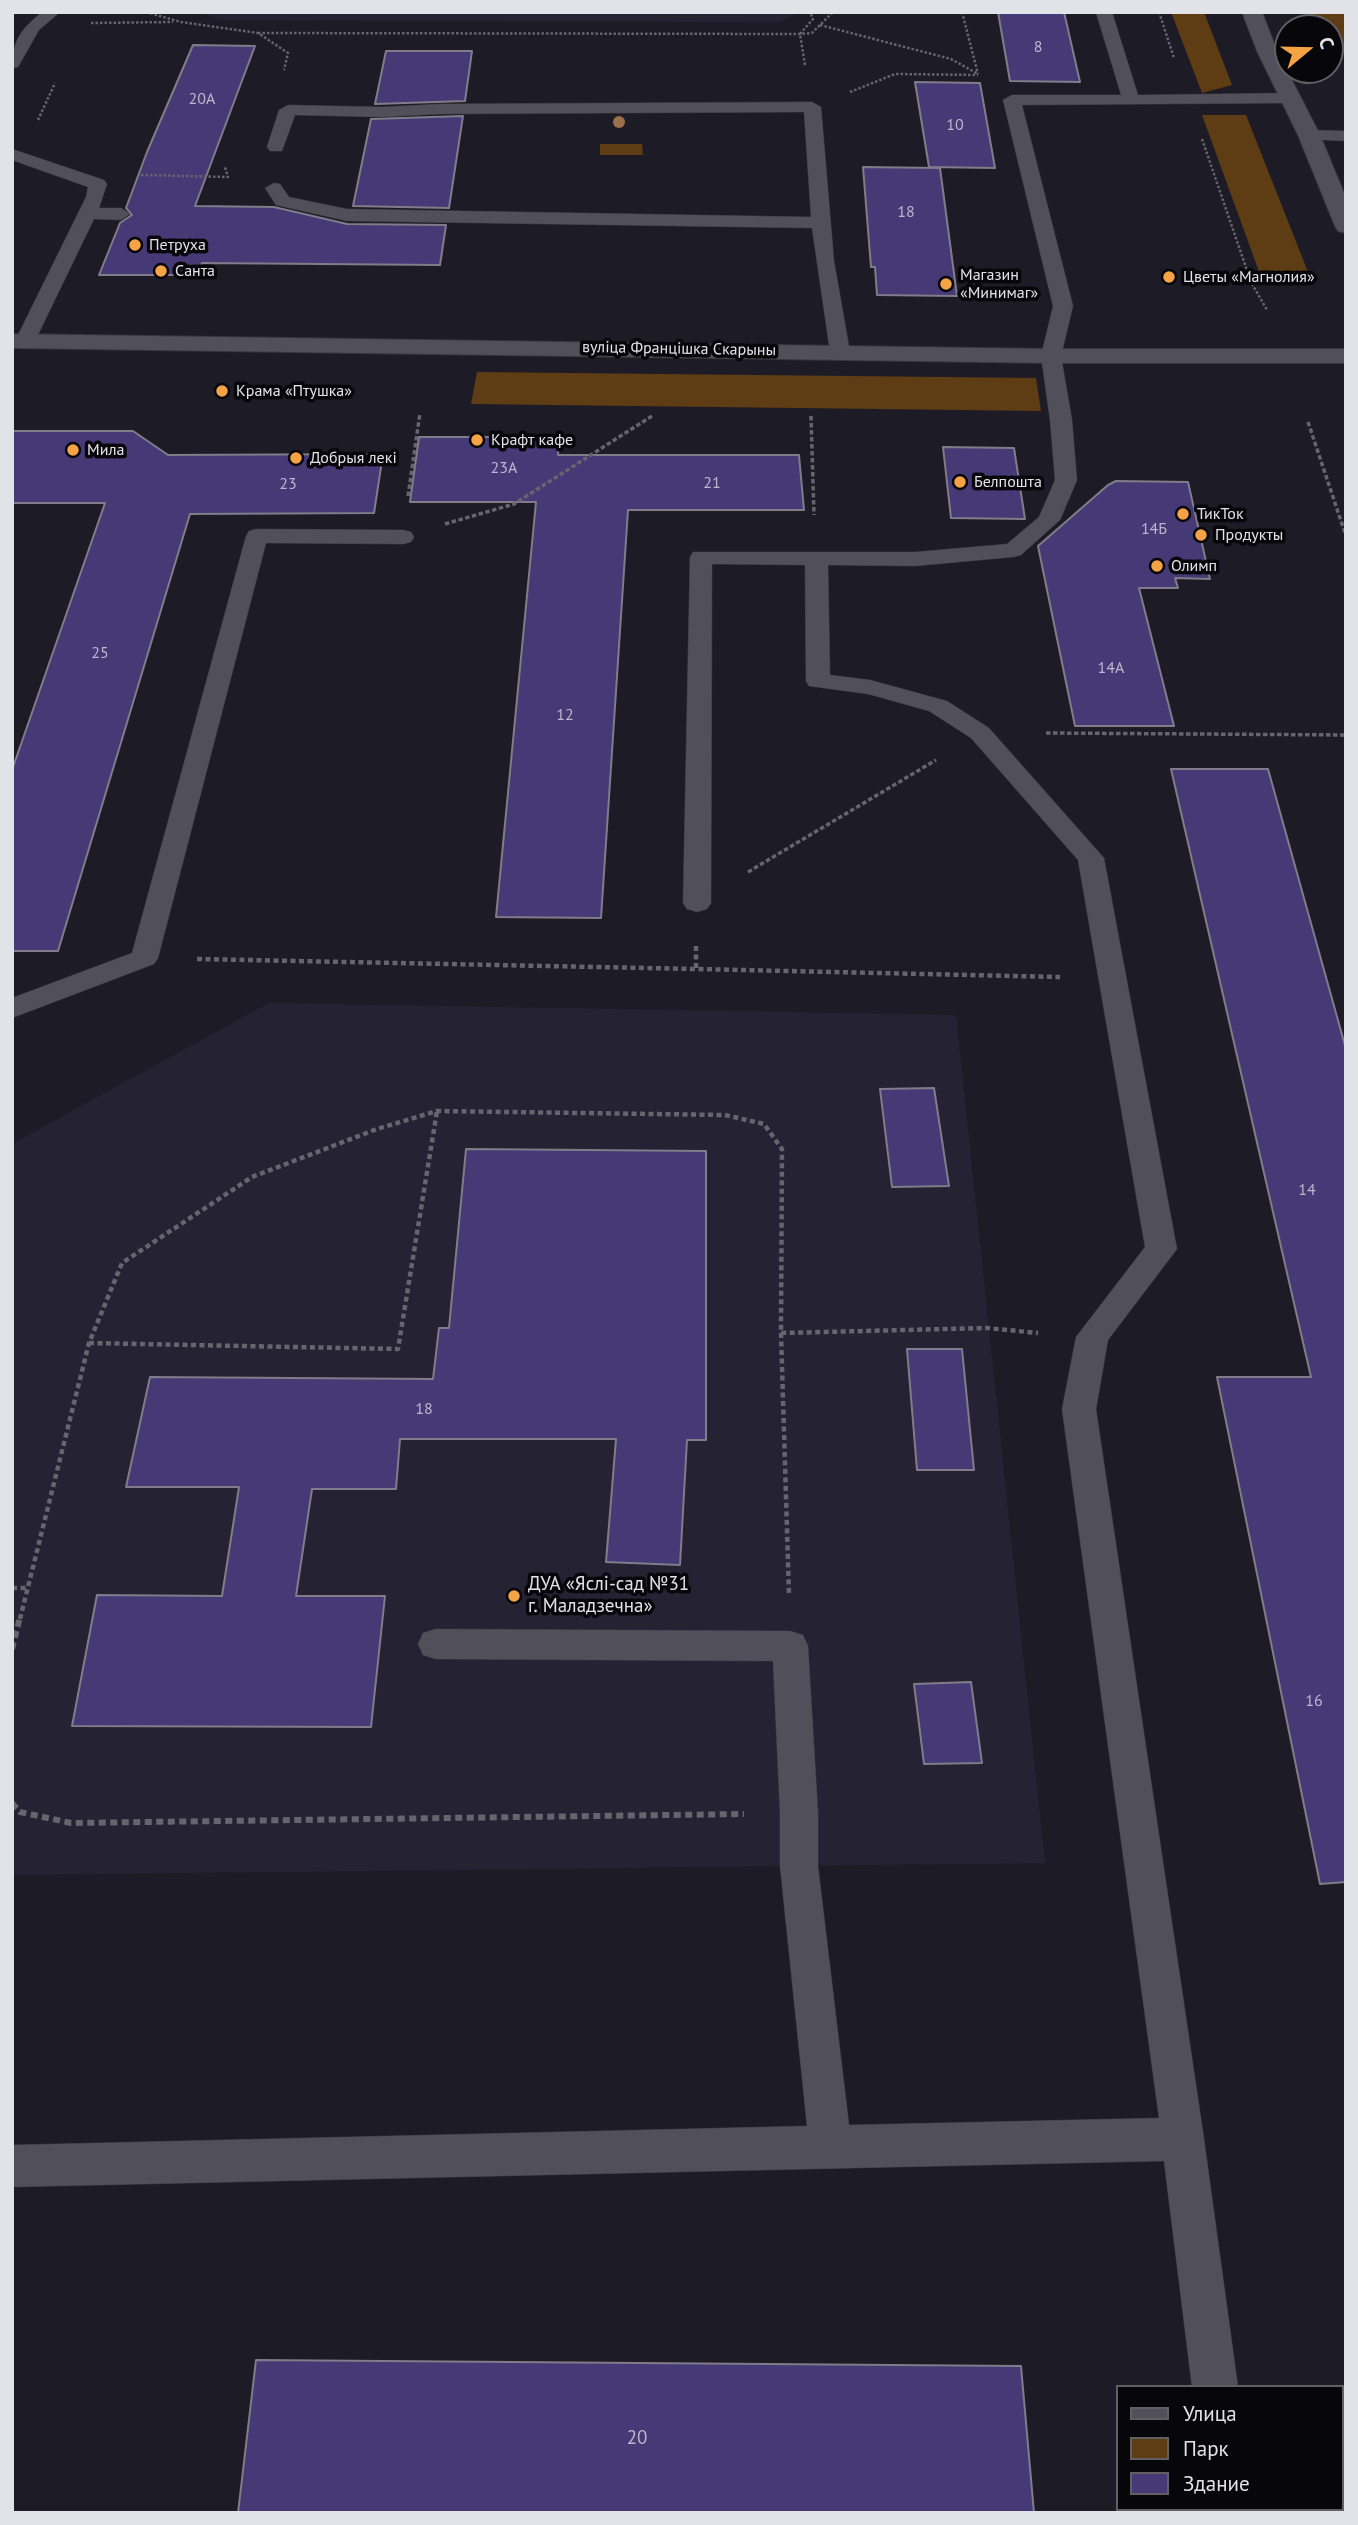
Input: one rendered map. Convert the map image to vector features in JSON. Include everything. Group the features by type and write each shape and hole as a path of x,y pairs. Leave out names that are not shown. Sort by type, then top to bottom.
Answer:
{"main road":[{"path":"1252,12 1309,135 1346,226"},
{"name":"вуліца Францішка Скарыны","path":"18,341 1051,356 1346,356"}],"lane":[{"path":"1104,12 1131,100"},
{"path":"12,63 41,17"},
{"path":"696,903 701,557 915,559 1013,550 1049,520 1066,480 1061,420 1051,356 1063,306 1012,100 1290,98"},
{"path":"276,147 288,110 381,112 441,108 813,107 820,223 830,306 840,352"},
{"path":"1309,135 1346,136"},
{"path":"12,154 98,184 87,213 18,341"},
{"path":"274,188 282,201 347,215 820,223"},
{"path":"87,213 121,214"},
{"path":"12,1009 144,958 257,536 403,537"},
{"path":"816,558 818,681 870,687 938,705 980,733 1091,858 1161,1249 1092,1337 1079,1409 1183,2139 1215,2385"},
{"path":"436,1644 790,1646 799,1813 799,1866 830,2146"},
{"path":"12,2166 1183,2139"}],"path":[{"path":"146,12 181,22"},
{"path":"810,12 813,19"},
{"path":"41,17 181,22 258,33 800,34 812,33 833,12"},
{"path":"962,12 979,75"},
{"path":"1159,12 1251,282 1268,312"},
{"path":"820,25 951,59 979,75"},
{"path":"258,33 288,53"},
{"path":"813,107 895,74 979,75"},
{"path":"35,126 58,76"},
{"path":"136,174 228,177 225,167"},
{"path":"420,413 403,537 514,504 652,416"},
{"path":"811,416 816,558"},
{"path":"1308,422 1346,536"},
{"path":"696,969 696,903 980,733 1346,735"},
{"path":"144,958 1112,979"},
{"path":"89,1343 398,1349 438,1111"},
{"path":"12,1649 89,1343 122,1263 252,1177 377,1129 438,1111 725,1115 764,1124 782,1149 781,1333 790,1646"},
{"path":"781,1333 987,1328 1092,1337"},
{"path":"12,1588 26,1588"},
{"path":"12,1803 20,1812 71,1823 799,1813"}],"shaded area":[{"path":"197,12 800,12 779,22 222,20"},
{"name":"ДУА «Яслі-сад №31 г. Маладзечна»","path":"269,1003 956,1015 1045,1863 12,1875 12,1144"}],"green space":[{"path":"1171,12 1204,12 1232,85 1202,93"},
{"path":"1307,12 1346,12 1346,49 1344,14"},
{"path":"1202,115 1246,115 1310,277 1261,277"},
{"path":"600,144 642,144 643,155 600,155"},
{"path":"477,372 1036,378 1041,411 471,404"}],"building":[{"path":"998,12 1064,12 1080,82 1010,81"},
{"path":"193,45 255,46 195,206 274,207 347,224 446,225 440,265 202,263 197,275 99,275 120,223 132,215 126,208"},
{"path":"386,51 472,51 465,101 375,104"},
{"path":"915,82 980,83 995,168 929,167"},
{"path":"463,116 449,208 353,206 371,119"},
{"path":"863,167 940,168 957,296 877,295 875,267 871,267"},
{"path":"12,431 133,431 168,455 383,454 374,513 190,514 58,951 12,951 12,770 105,503 12,503"},
{"path":"419,437 559,437 558,455 799,455 804,510 628,510 601,918 496,917 536,502 410,502"},
{"name":"Белпошта","path":"943,447 1014,448 1025,519 951,518"},
{"path":"1116,481 1188,482 1210,579 1175,578 1178,588 1139,588 1174,726 1075,726 1038,546"},
{"path":"1171,769 1268,769 1346,1049 1346,1882 1320,1884 1217,1377 1311,1377"},
{"path":"934,1088 949,1186 892,1187 880,1089"},
{"path":"466,1149 706,1151 706,1440 687,1440 680,1565 606,1562 616,1439 400,1439 396,1489 312,1489 296,1596 385,1596 371,1727 72,1726 97,1595 222,1596 239,1487 126,1487 150,1377 433,1379 439,1328 449,1328"},
{"path":"907,1349 962,1349 974,1470 917,1470"},
{"path":"971,1682 982,1763 924,1764 914,1684"},
{"path":"256,2360 1021,2366 1034,2513 238,2513"}],"place":[{"name":"Петруха","path":"135,245"},
{"name":"Санта","path":"161,271"},
{"name":"Цветы «Магнолия»","path":"1169,277"},
{"name":"Магазин «Минимаг»","path":"946,284"},
{"name":"Крама «Птушка»","path":"222,391"},
{"name":"Крафт кафе","path":"477,440"},
{"name":"Мила","path":"73,450"},
{"name":"Добрыя лекі","path":"296,458"},
{"name":"Белпошта","path":"960,482"},
{"name":"ТикТок","path":"1183,514"},
{"name":"Продукты","path":"1201,535"},
{"name":"Олимп","path":"1157,566"},
{"name":"ДУА «Яслі-сад №31 г. Маладзечна»","path":"514,1596"}]}
